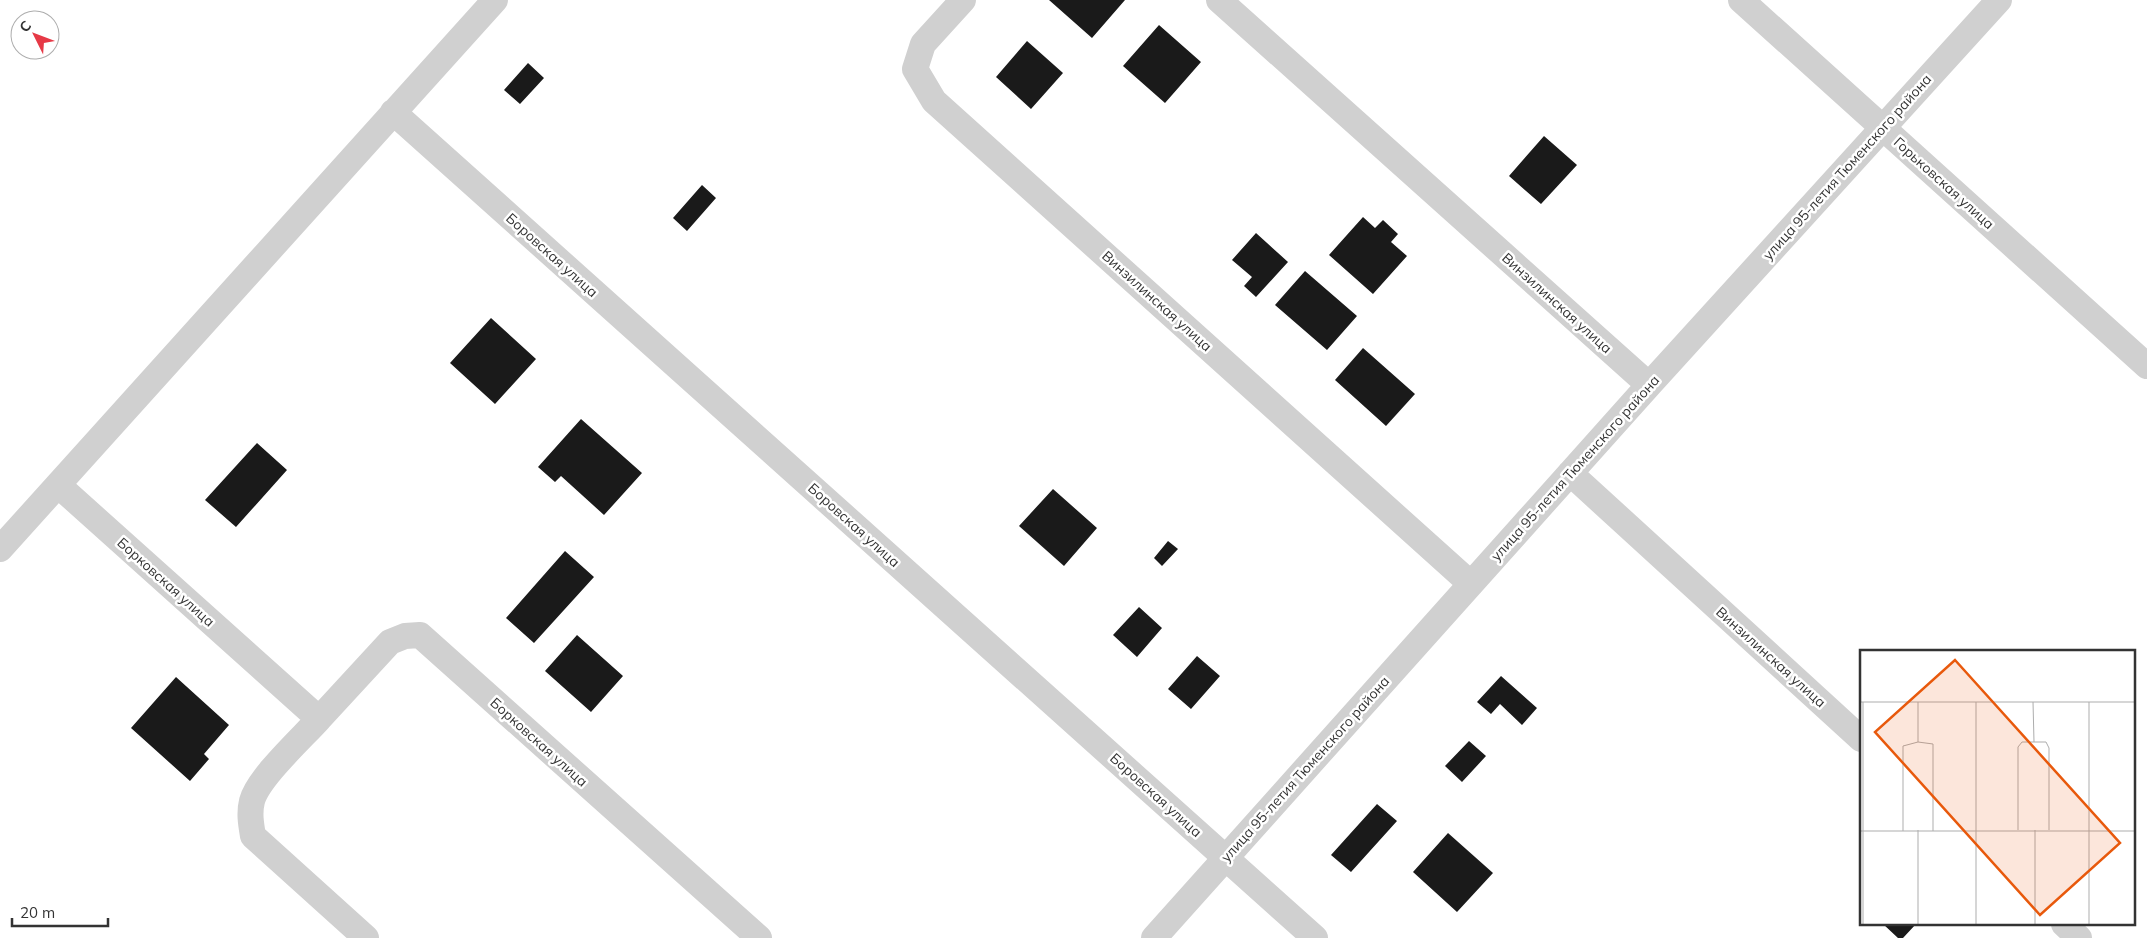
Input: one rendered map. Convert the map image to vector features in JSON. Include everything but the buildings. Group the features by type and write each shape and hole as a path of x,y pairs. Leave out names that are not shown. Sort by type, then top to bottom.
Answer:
{"street":[{"path":"0,549 495,0"},
{"name":"Винзилинская улица","path":"963,0 923,44 915,69 934,101 1471,584"},
{"name":"Винзилинская улица","path":"1219,0 1649,385"},
{"name":"Горьковская улица","path":"1741,0 2147,366"},
{"name":"улица 95-летия Тюменского района","path":"1154,938 1649,385 1999,0"},
{"name":"Боровская улица","path":"393,112 1315,938"},
{"name":"Винзилинская улица","path":"1570,474 1860,738"},
{"name":"Борковская улица","path":"58,485 319,719"},
{"name":"Борковская улица","path":"366,938 253,836 250,817 253,799 264,779 390,642 404,636 420,635 759,938"},
{"path":"2066,926 2079,938"}]}
